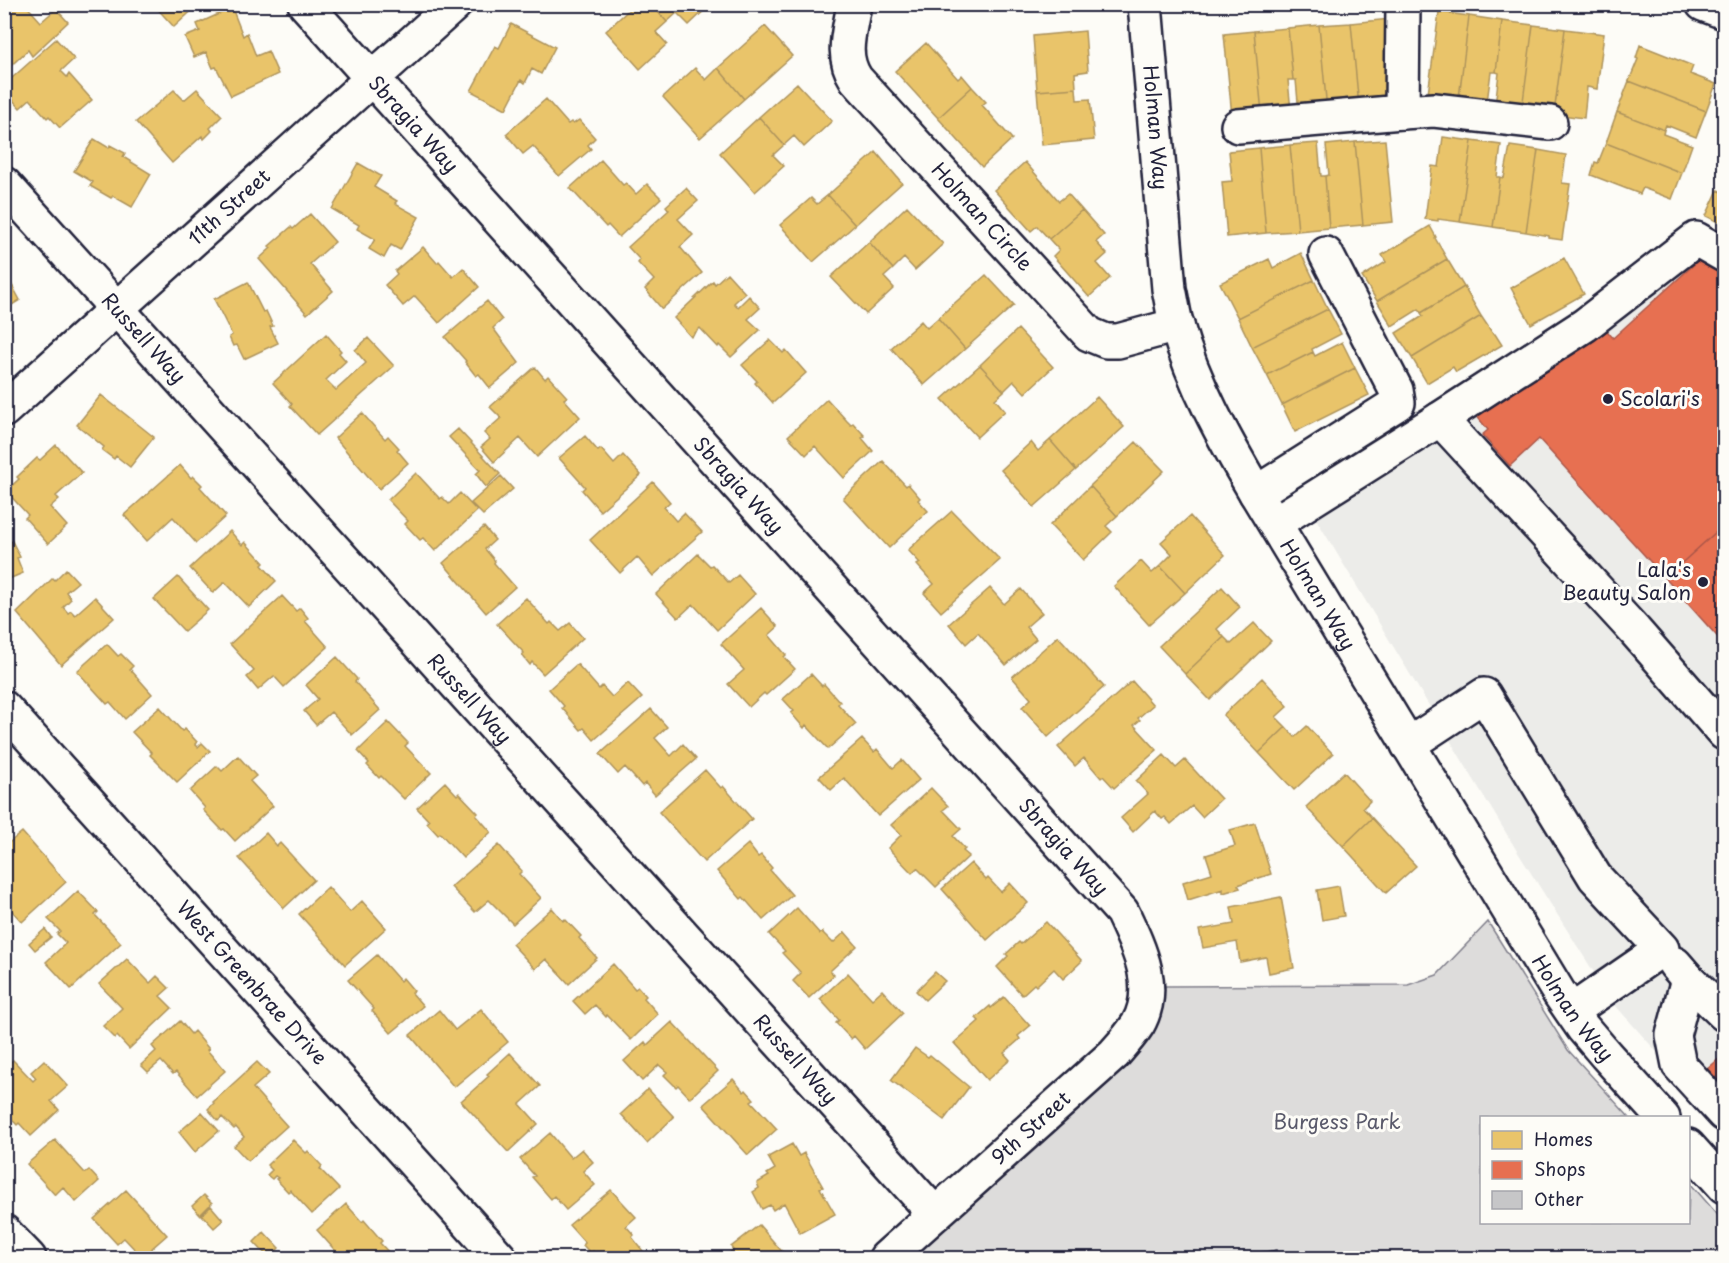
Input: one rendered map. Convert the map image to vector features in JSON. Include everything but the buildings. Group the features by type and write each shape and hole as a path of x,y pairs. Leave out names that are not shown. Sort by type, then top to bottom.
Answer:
{"street":[{"name":"Sbragia Way","path":"305,4 1122,912 1137,945 1148,981"},
{"name":"11th Street","path":"4,410 455,4"},
{"name":"Holman Way","path":"1145,4 1169,289 1177,325 1201,390 1256,493 1509,912 1572,1011 1606,1055 1661,1116"},
{"path":"1402,112 1403,4"},
{"path":"1703,4 1725,12"},
{"name":"Holman Circle","path":"853,12 846,52 850,69 856,79 1089,334 1106,341 1118,341 1177,325"},
{"path":"1238,126 1434,110 1550,123"},
{"name":"Russell Way","path":"4,184 935,1214"},
{"path":"1275,523 1585,326 1696,238 1725,255"},
{"path":"1256,493 1398,403 1396,390 1326,254"},
{"path":"1440,419 1635,631 1725,734"},
{"path":"1408,745 1484,695 1595,877 1688,979 1725,1014"},
{"name":"West Greenbrae Drive","path":"4,708 500,1258"},
{"path":"1572,1011 1662,949"},
{"path":"1688,979 1673,1035 1679,1065 1725,1114"},
{"name":"9th Street","path":"886,1258 1114,1054 1139,1022 1146,1003 1148,981"},
{"path":"1690,1147 1725,1186"}],"shaded area":[{"path":"1688,222 1724,236 1724,1127 1614,1004 1517,851 1301,494 1574,325"}],"green space":[{"name":"Burgess Park","path":"1488,922 1568,1050 1628,1116 1480,1116 1480,1224 1690,1224 1690,1183 1724,1222 1724,1258 911,1258 1124,1068 1151,1030 1165,986 1408,985 1437,975"}],"place":[{"name":"Scolari's","path":"1608,399"},
{"name":"Lala's Beauty Salon","path":"1703,582"}]}
